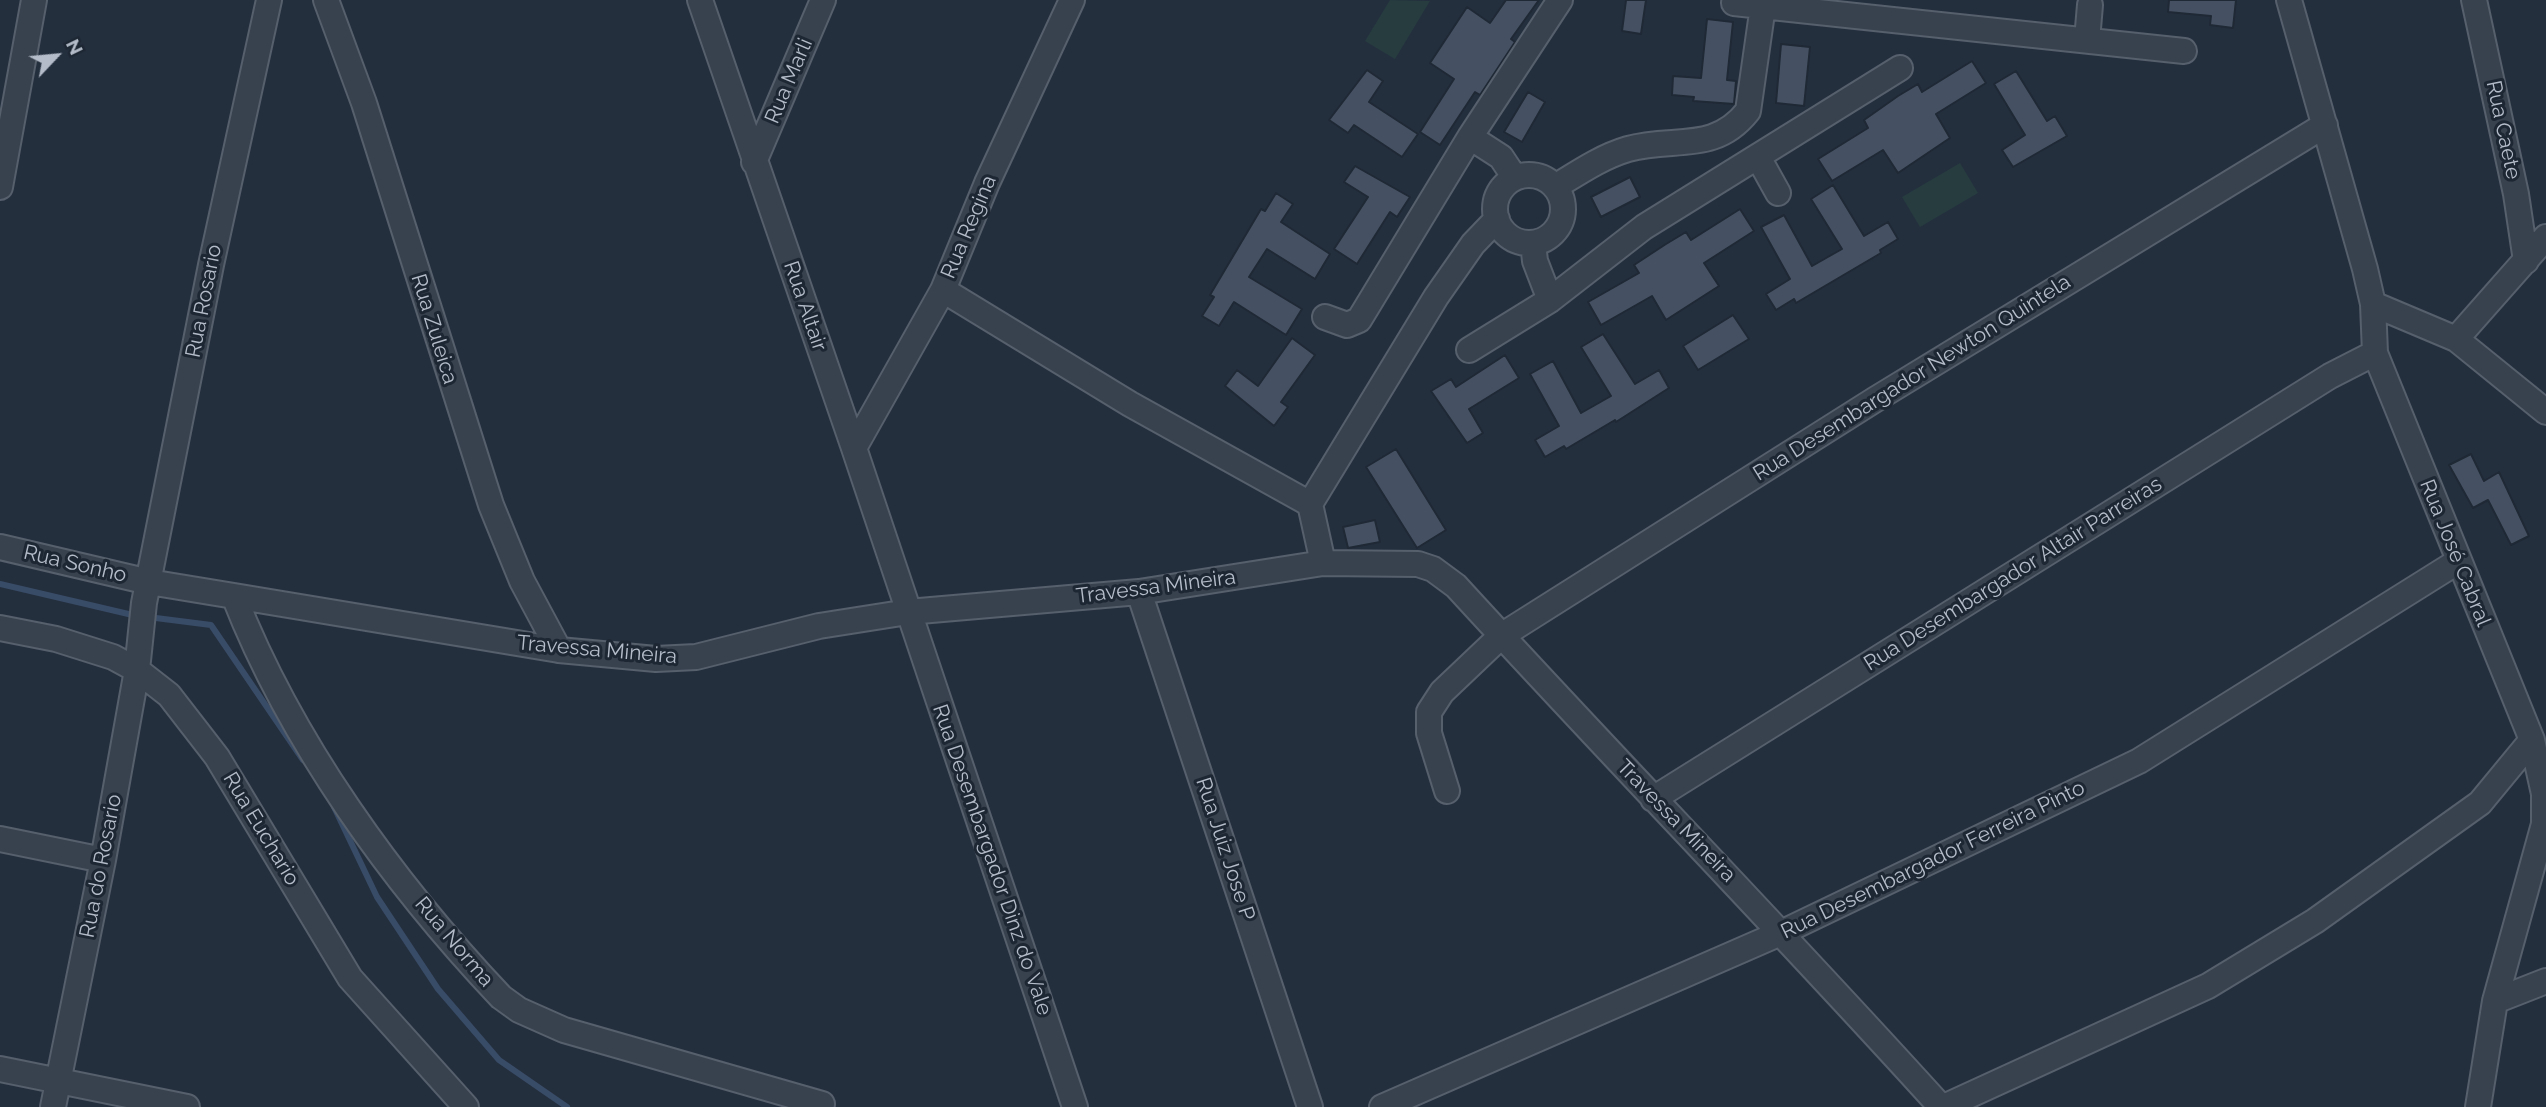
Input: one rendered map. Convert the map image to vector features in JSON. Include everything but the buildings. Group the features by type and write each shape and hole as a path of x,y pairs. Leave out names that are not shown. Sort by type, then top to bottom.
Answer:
{"street":[{"path":"0,187 34,0"},
{"name":"Rua Rosario","path":"145,603 211,265 269,0"},
{"name":"Rua Zuleica","path":"326,0 365,103 491,505 522,581 559,650"},
{"name":"Rua Altair","path":"699,0 855,448 908,612"},
{"name":"Rua Marli","path":"754,162 823,0"},
{"name":"Rua Regina","path":"855,448 943,290 987,183 1072,0"},
{"path":"1325,317 1347,325 1359,320 1470,136 1560,0"},
{"name":"Rua José Cabral","path":"2289,0 2373,304 2375,353 2457,562 2532,740 2544,793 2544,824 2495,1001 2478,1107"},
{"name":"Rua Caete","path":"2474,0 2502,128 2526,261"},
{"path":"1734,3 1763,6 1820,5 2184,51"},
{"path":"2087,40 2090,5"},
{"path":"1555,187 1614,154 1654,144 1696,143 1724,133 1739,122 1748,111 1763,6"},
{"path":"1469,350 1550,300 1644,227 1900,68"},
{"name":"Rua Desembargador Newton Quintela","path":"1447,791 1429,733 1429,712 1442,692 1502,636 1875,399 2325,125"},
{"path":"1470,136 1501,157 1515,178"},
{"path":"1758,157 1778,193"},
{"path":"1538,176 1555,187 1563,206 1558,226 1543,240 1533,243 1513,239 1497,219 1495,202 1498,194 1515,178 1538,176"},
{"path":"1323,563 1310,504 1436,297 1473,244 1497,219"},
{"path":"2456,339 2546,237"},
{"path":"1533,243 1535,261 1550,300"},
{"path":"943,290 1130,404 1310,504"},
{"path":"2373,304 2456,339 2546,412"},
{"name":"Rua Desembargador Altair Parreiras","path":"1653,799 2330,376 2375,353"},
{"name":"Rua Sonho","path":"0,547 145,603"},
{"name":"Travessa Mineira","path":"145,603 234,596 559,650 679,659 763,643 819,626 908,612 1139,592 1323,563 1400,562 1433,569 1456,586 1653,799 1783,932 1943,1107"},
{"name":"Rua Desembargador Ferreira Pinto","path":"1382,1107 1783,932 2139,761 2457,562"},
{"name":"Rua Juiz Jose P","path":"1139,592 1310,1107"},
{"name":"Rua Norma","path":"234,596 267,669 345,803 409,890 501,997 519,1010 564,1030 822,1104"},
{"name":"Rua do Rosario","path":"53,1107 103,860 137,670 145,603"},
{"name":"Rua Desembargador Dinz do Vale","path":"908,612 1075,1107"},
{"name":"Rua Euchario","path":"0,628 81,646 113,657 137,670 180,706 217,757 350,978 466,1107"},
{"path":"1943,1107 2208,986 2315,921 2480,803 2532,740"},
{"path":"0,839 103,860"},
{"path":"2495,1001 2546,981"},
{"path":"0,1069 187,1107"}],"green space":[{"path":"1390,0 1430,1 1395,59 1365,41"},
{"path":"1960,163 1978,193 1920,227 1902,197"}],"waterway":[{"path":"0,584 137,616"},
{"path":"148,617 211,625 303,760"},
{"path":"334,807 377,897 438,989 499,1060 567,1107"}]}
